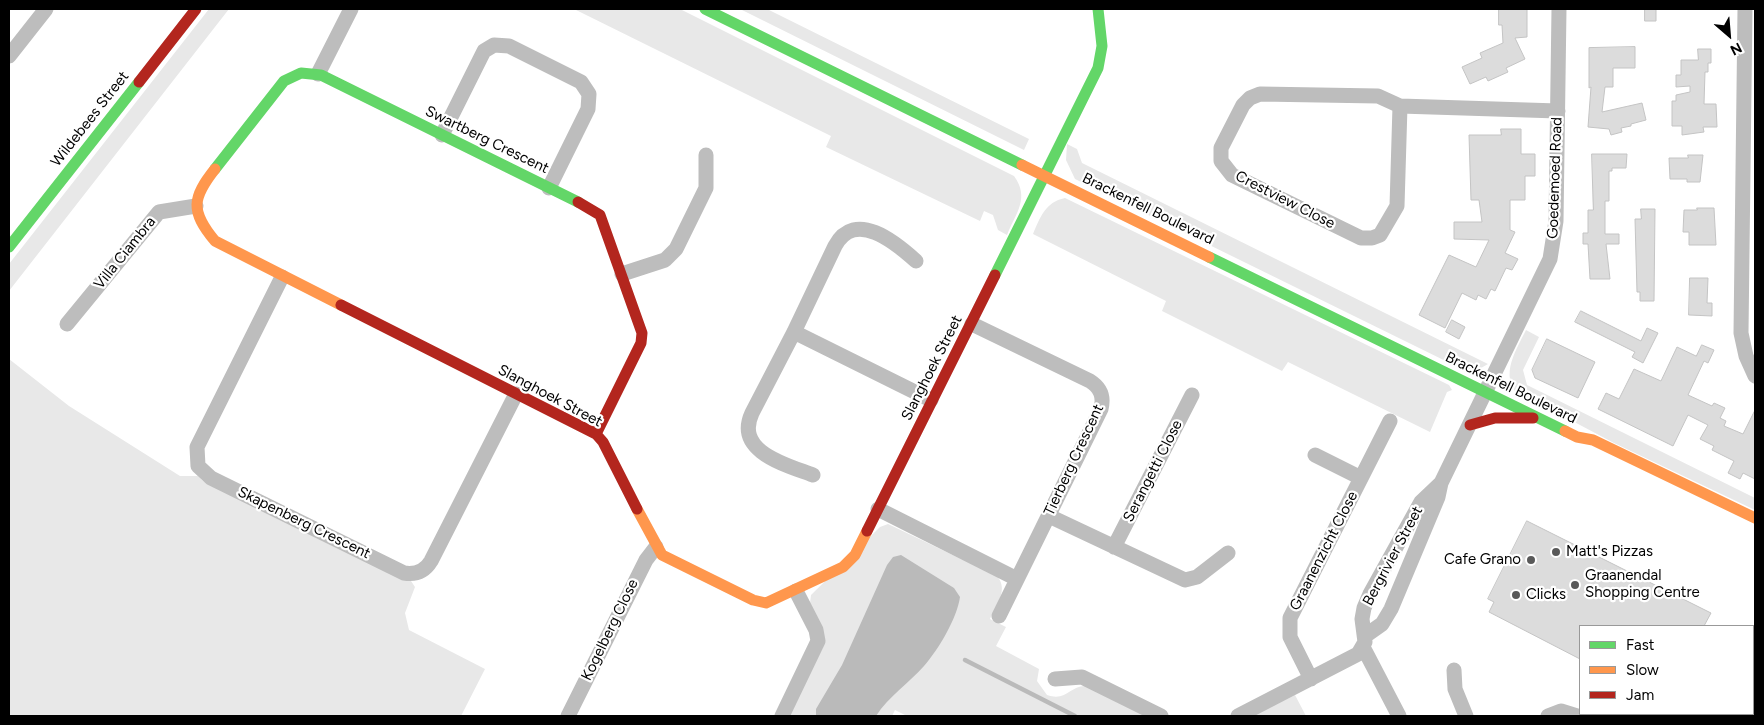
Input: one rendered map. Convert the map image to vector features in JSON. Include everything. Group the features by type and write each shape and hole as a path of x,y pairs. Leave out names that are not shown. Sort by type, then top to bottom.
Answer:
{"street":[{"path":"9,56 46,9"},
{"name":"Wildebees Street","path":"9,247 196,9"},
{"path":"196,206 197,195 203,183 284,81 301,73 318,74 351,9"},
{"name":"Brackenfell Boulevard","path":"705,9 1537,418 1577,437 1593,440 1755,518"},
{"name":"Slanghoek Street","path":"196,206 215,241 282,277 596,434 603,442 656,547 667,558 759,602 771,602 850,562 1002,264 1101,58 1103,34 1098,9"},
{"name":"Goedemoed Road","path":"1486,393 1550,259 1556,221 1559,9"},
{"path":"1744,9 1749,188 1741,333 1746,356 1755,376"},
{"path":"442,135 484,51 494,45 509,46 581,82 589,94 588,109 549,188"},
{"name":"Swartberg Crescent","path":"318,74 600,215 640,324 642,338 596,434"},
{"name":"Crestview Close","path":"1400,106 1397,206 1384,232 1372,238 1361,238 1232,174 1222,161 1221,148 1246,101 1255,96 1378,96 1400,106 1558,111"},
{"path":"622,274 664,260 676,249 706,188 706,155"},
{"name":"Villa Ciambra","path":"67,324 159,212 196,206"},
{"path":"813,475 764,456 748,430 750,418 794,332 838,239 851,230 870,230 899,246 916,261"},
{"name":"Skapenberg Crescent","path":"282,277 197,448 198,466 212,478 404,573 415,573 425,569 431,561 516,394"},
{"name":"Tierberg Crescent","path":"972,324 1090,381 1101,393 1101,409 1050,516 999,616"},
{"path":"794,332 931,400"},
{"name":"Bergrivier Street","path":"1364,642 1382,624 1401,589 1438,497 1441,483 1486,393"},
{"name":"Serangetti Close","path":"1114,546 1192,395"},
{"path":"1470,425 1500,418 1537,418"},
{"name":"Graanenzicht Close","path":"1311,679 1290,637 1290,618 1390,422"},
{"name":"Brackenfell Boulevard","path":"1577,437 1587,447 1755,531"},
{"name":"Graanenzicht Close","path":"1315,455 1361,478"},
{"name":"Bergrivier Street","path":"1364,642 1364,608 1370,594 1422,502 1441,483"},
{"path":"878,509 1017,579"},
{"path":"1050,516 1185,580 1197,577 1228,553"},
{"name":"Kogelberg Close","path":"568,716 646,560 656,547"},
{"path":"782,716 818,641 816,630 796,590"},
{"path":"1238,716 1354,657 1364,642"},
{"path":"1364,642 1399,716"},
{"path":"1454,670 1456,689 1466,716"},
{"path":"1055,679 1082,677 1161,716"},
{"path":"1548,716 1561,711 1577,716"}],"shaded area":[{"path":"209,9 229,9 9,291 9,264"},
{"path":"574,9 680,9 1014,176 1019,184 1021,199 1020,206 1007,235 998,230 993,215 984,211 980,221 826,147 831,136"},
{"path":"740,9 767,9 1029,139 1024,150"},
{"path":"1067,144 1077,149 1082,163 1488,364 1481,368 1466,371 1075,179 1066,160"},
{"path":"1065,198 1449,385 1452,390 1447,392 1430,432 1288,362 1282,371 1162,311 1166,301 1033,234 1048,207 1058,200"},
{"path":"1526,330 1539,337 1523,370 1527,385 1755,498 1755,510 1614,443 1529,398 1524,400 1511,384 1510,366"},
{"path":"9,359 69,406 180,476 198,476 203,481 399,578 411,581 415,587 405,613 409,630 485,669 461,716 9,716"},
{"path":"888,524 997,576 1002,592 990,619 1006,627 996,646 1039,669 1037,681 1047,695 1054,697 1064,695 1076,688 1086,686 1146,716 907,716 895,710 892,716 789,716 823,647 810,603 811,595 880,527"},
{"path":"901,555 954,588 960,597 955,614 946,633 936,651 924,666 887,702 876,716 816,716 816,709 842,665 887,565 893,557"},
{"path":"1295,695 1306,716 1252,716"}],"building":[{"path":"1499,9 1527,9 1527,37 1515,38 1525,59 1506,68 1508,72 1488,81 1486,77 1470,84 1462,67 1482,58 1480,53 1503,43 1502,25 1499,25"},
{"path":"1645,9 1656,9 1656,21 1645,21"},
{"path":"1635,47 1635,68 1613,68 1613,87 1605,87 1602,112 1642,103 1646,120 1621,128 1622,132 1611,135 1609,129 1588,127 1591,87 1589,88 1589,48"},
{"path":"1698,49 1711,49 1711,63 1708,63 1708,72 1705,72 1704,104 1716,104 1717,127 1703,127 1704,132 1682,135 1682,126 1672,126 1672,101 1676,101 1676,95 1690,92 1690,86 1676,87 1676,75 1681,75 1681,60 1698,60"},
{"path":"1501,129 1521,129 1521,154 1535,154 1535,176 1525,176 1525,200 1510,200 1510,230 1515,232 1505,253 1518,259 1512,270 1506,268 1495,291 1491,289 1486,299 1478,295 1476,300 1462,293 1445,328 1419,315 1449,255 1476,267 1489,240 1454,239 1454,222 1482,222 1479,200 1471,200 1469,135 1501,135"},
{"path":"1592,154 1627,154 1626,168 1612,168 1612,171 1609,171 1609,201 1605,201 1605,234 1619,234 1619,244 1606,244 1610,279 1590,279 1588,244 1583,244 1583,233 1588,233 1588,210 1593,210"},
{"path":"1688,155 1703,155 1700,182 1687,182 1687,179 1670,179 1669,158 1688,158"},
{"path":"1697,208 1714,208 1716,245 1689,245 1689,232 1683,232 1684,210 1697,210"},
{"path":"1641,209 1655,209 1654,301 1640,301 1640,292 1637,292 1635,219 1641,219"},
{"path":"1690,278 1708,278 1707,303 1712,303 1712,316 1689,315"},
{"path":"1581,311 1641,341 1647,328 1658,333 1643,363 1632,357 1635,352 1575,322"},
{"path":"1452,320 1465,327 1459,339 1446,332"},
{"path":"1547,339 1595,362 1578,398 1535,378 1532,370"},
{"path":"1702,345 1714,350 1708,363 1704,361 1688,395 1712,406 1714,403 1725,408 1720,418 1726,421 1724,426 1743,434 1755,410 1755,479 1743,473 1740,479 1728,473 1734,461 1712,450 1714,446 1700,439 1708,425 1688,415 1673,446 1598,409 1606,393 1619,399 1634,369 1661,381 1677,347 1696,356"},
{"name":"Graanendal Shopping Centre","path":"1527,521 1711,613 1705,625 1579,625 1579,658 1489,612 1494,602 1488,599"}],"waterway":[{"path":"965,660 1075,716"}],"traffic: fast":[{"path":"705,9 1022,165"},
{"path":"995,275 1098,68 1102,46 1098,9"},
{"path":"215,169 284,81 301,73 321,75 578,202"},
{"path":"9,247 139,82"},
{"path":"1209,257 1565,431"}],"traffic: slow":[{"path":"1022,165 1209,257"},
{"path":"215,169 202,188 197,205 201,221 215,241 341,305"},
{"path":"1565,431 1577,437 1593,440 1755,518"},
{"path":"637,509 662,555 753,600 766,603 843,567 855,555 867,531"}],"traffic: jam":[{"path":"139,82 196,9"},
{"path":"578,202 600,215 642,333 641,343 596,434"},
{"path":"867,531 995,275"},
{"path":"341,305 596,434 603,442 637,509"},
{"path":"1470,425 1495,418 1533,418"}],"place":[{"name":"Matt's Pizzas","path":"1556,552"},
{"name":"Cafe Grano","path":"1531,560"},
{"name":"Graanendal Shopping Centre","path":"1575,585"},
{"name":"Clicks","path":"1516,595"}]}
